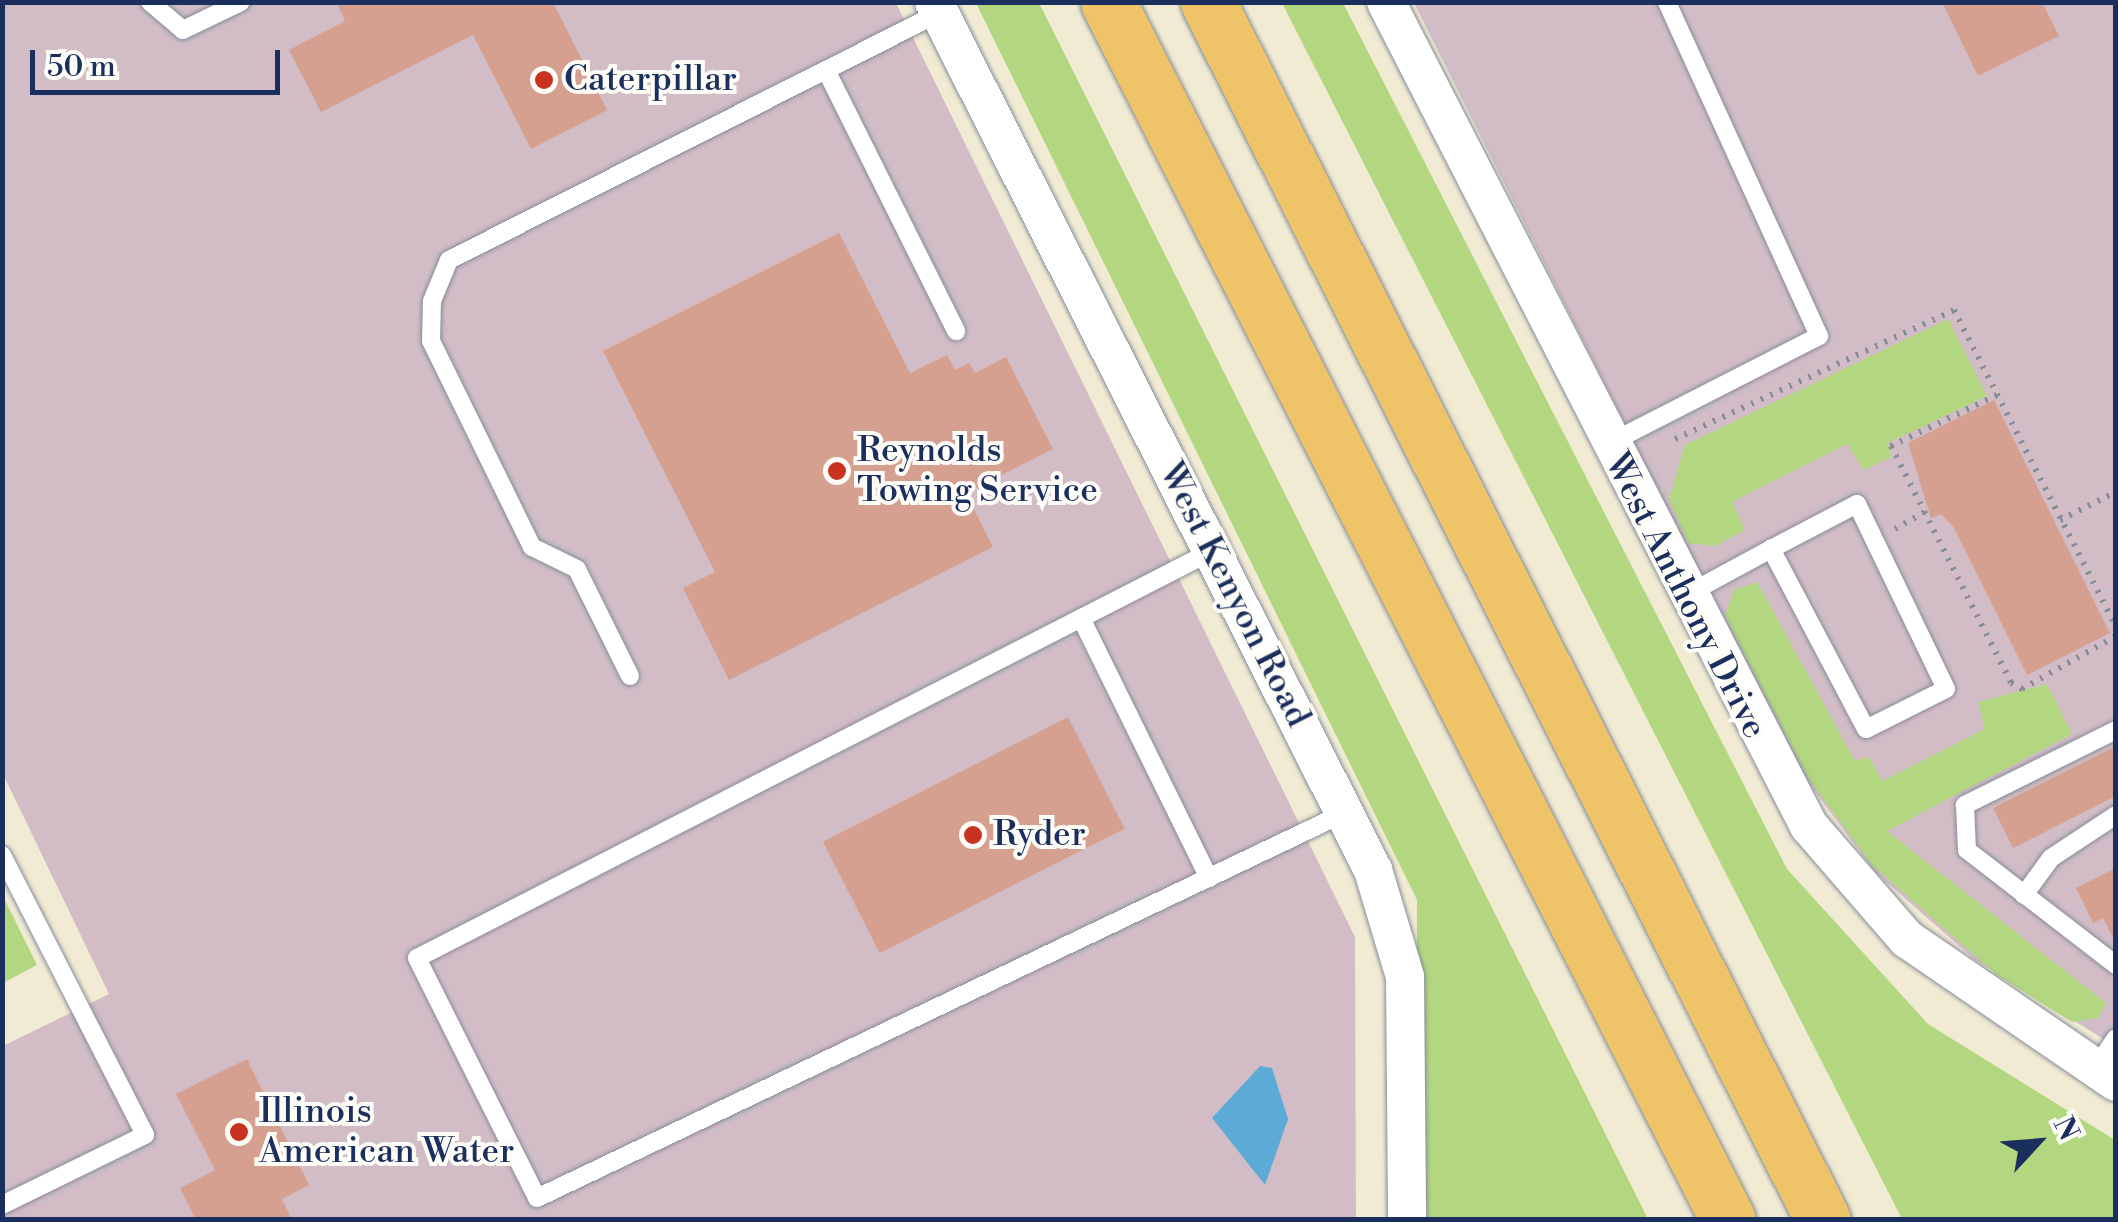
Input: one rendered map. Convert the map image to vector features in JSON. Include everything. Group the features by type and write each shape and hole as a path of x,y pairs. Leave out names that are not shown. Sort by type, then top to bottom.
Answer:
{"highway":[{"path":"1108,2 1728,1220"},
{"path":"1208,2 1822,1220"}],"street":[{"name":"West Anthony Drive","path":"1386,2 1770,765 1854,884 1963,986 2109,1063"},
{"name":"West Kenyon Road","path":"937,8 1373,870 1405,977 1408,1220"}],"lane":[{"path":"150,2 183,30 241,2"},
{"path":"1608,444 1818,336 1667,2"},
{"path":"630,676 578,568 532,547 431,342 432,301 450,260 826,70 937,8"},
{"path":"826,70 956,331"},
{"path":"1685,596 1771,548 1857,504 1946,689 1866,728 1771,548"},
{"path":"1212,552 417,958 538,1198 1344,814"},
{"path":"1081,618 1209,878"},
{"path":"2116,730 1966,805 1967,850 2116,965"},
{"path":"2024,895 2051,858 2116,815"},
{"path":"2,855 144,1134 2,1205"}],"path":[{"path":"1660,418 1672,438 1684,440 1954,310 2116,626"},
{"path":"1997,395 1891,446 2010,683 2022,688 2116,636"},
{"path":"2060,520 2110,494"}],"shaded area":[{"path":"3,3 896,3 1355,937 1356,1219 3,1219 3,1046 109,994 3,774"},
{"path":"1414,3 2115,3 2115,1046 1974,959 1875,872 1796,766"}],"green space":[{"path":"976,3 1039,3 1648,1219 1416,1219 1417,900"},
{"path":"1282,3 1343,3 1787,869 1928,1024 2115,1140 2115,1219 1902,1219"},
{"path":"1948,319 1987,396 1888,443 1891,457 1864,470 1847,444 1732,502 1745,530 1715,546 1688,543 1669,499 1685,445"},
{"path":"1757,582 1855,761 1869,757 1882,781 1985,729 1978,702 2047,684 2072,734 1887,831 2106,1003 2098,1018 2072,1022 1997,975 1872,865 1808,778 1725,616 1734,590"},
{"path":"3,896 37,965 2,983"}],"water":[{"path":"1260,1066 1272,1068 1288,1119 1265,1185 1212,1118"}],"building":[{"name":"Caterpillar","path":"336,2 553,2 607,110 531,149 473,35 321,112 289,50 345,21"},
{"path":"1942,2 2042,2 2059,36 1978,76"},
{"name":"Reynolds Towing Service","path":"839,233 910,373 947,355 955,370 969,363 975,373 1006,357 1053,449 966,493 993,547 729,680 683,588 715,572 603,351"},
{"path":"1994,400 2110,633 2027,675 1953,526 1941,514 1931,518 1908,443"},
{"name":"Ryder","path":"1068,717 1125,828 880,953 823,842"},
{"path":"2116,746 2116,796 2013,848 1993,808"},
{"path":"2116,868 2116,935 2112,936 2103,918 2093,923 2076,888"},
{"name":"Illinois American Water","path":"247,1059 309,1185 282,1199 292,1220 196,1220 180,1188 215,1170 176,1094"}],"place":[{"name":"Caterpillar","path":"544,80"},
{"name":"Reynolds Towing Service","path":"837,471"},
{"name":"Ryder","path":"973,835"},
{"name":"Illinois American Water","path":"239,1132"}]}
